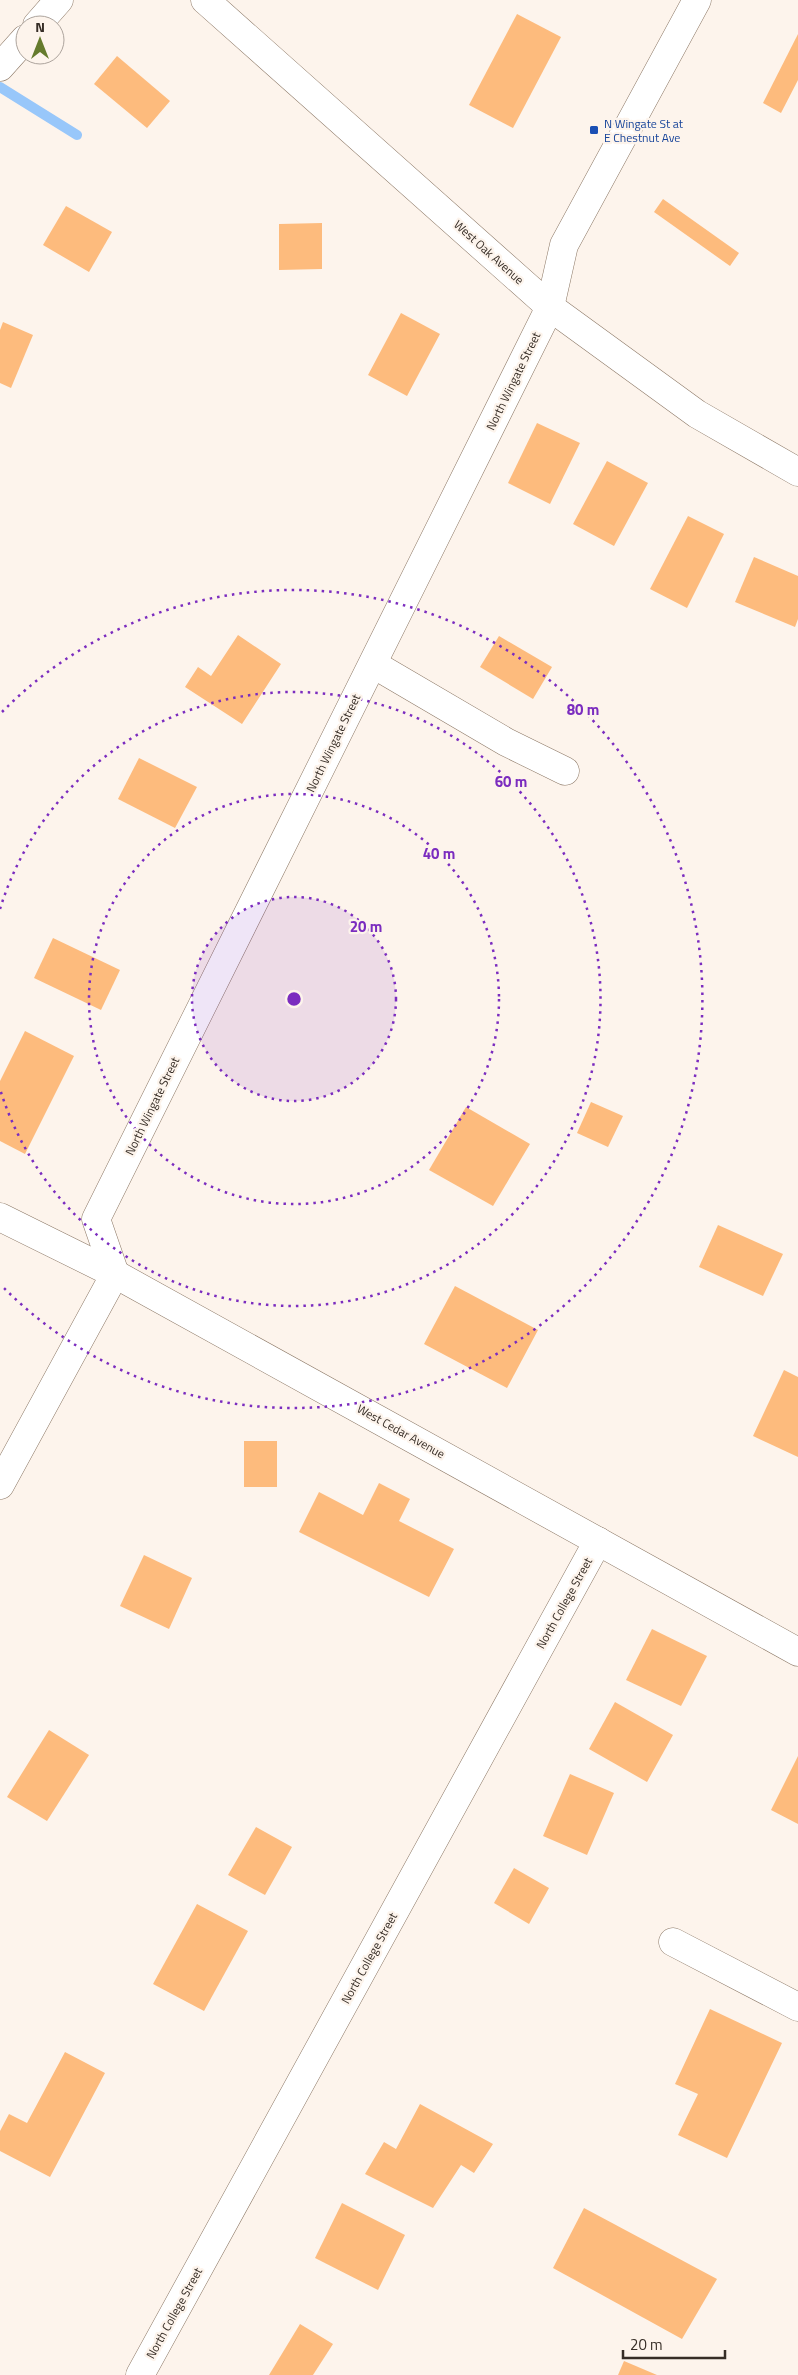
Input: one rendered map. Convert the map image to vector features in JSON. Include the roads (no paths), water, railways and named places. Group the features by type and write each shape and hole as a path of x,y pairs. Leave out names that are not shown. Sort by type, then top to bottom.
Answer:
{"street":[{"path":"46,15 59,0"},
{"name":"West Oak Avenue","path":"205,0 550,307 697,414 798,472"},
{"name":"North Wingate Street","path":"115,1274 96,1219 550,307 564,245 697,0"},
{"path":"0,67 15,50"},
{"path":"373,664 506,742 564,771"},
{"name":"West Cedar Avenue","path":"0,1217 115,1274 798,1652"},
{"path":"0,1484 115,1274"},
{"name":"North College Street","path":"140,2375 598,1541"},
{"path":"673,1942 798,2007"}],"waterway":[{"path":"0,87 77,135"}],"place":[{"name":"N Wingate St at E Chestnut Ave","path":"594,130"}]}
